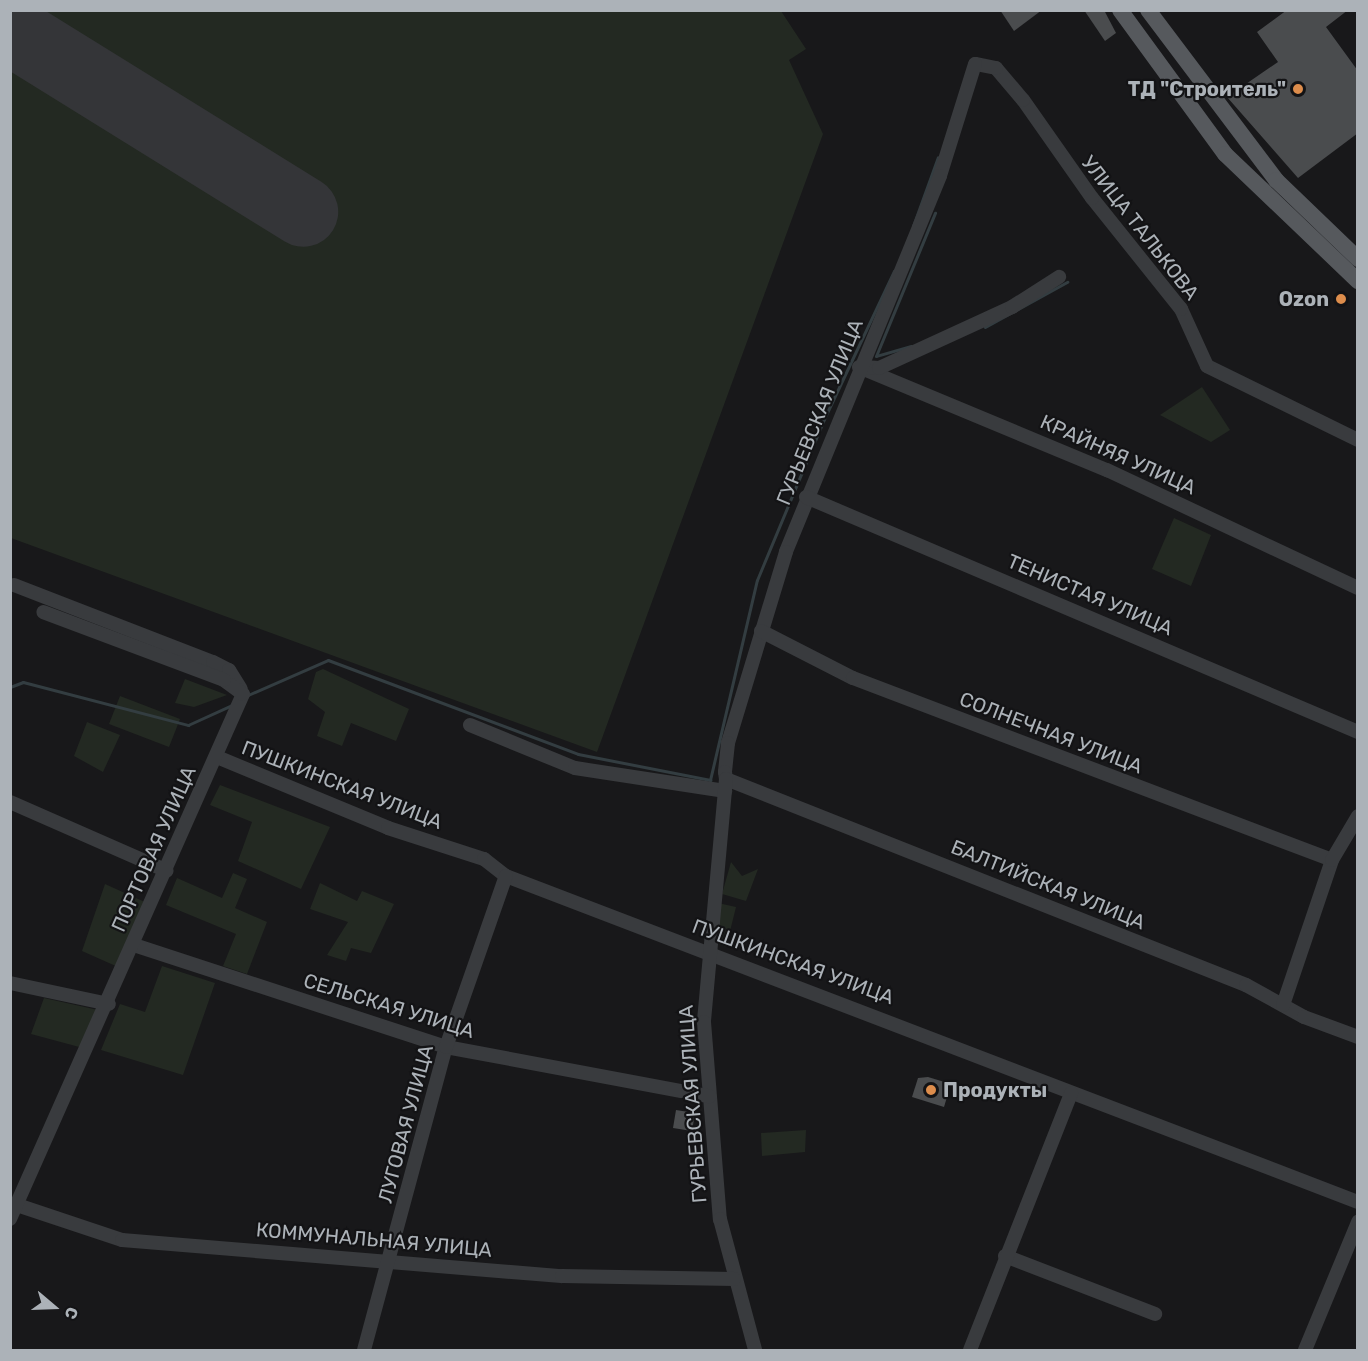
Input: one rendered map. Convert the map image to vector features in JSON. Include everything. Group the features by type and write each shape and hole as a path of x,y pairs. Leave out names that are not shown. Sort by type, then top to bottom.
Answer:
{"main road":[{"path":"1120,10 1226,154 1358,281"},
{"path":"1148,10 1276,180 1358,260"}],"street":[{"name":"УЛИЦА ТАЛЬКОВА","path":"970,72 975,64 990,64 1023,100 1092,198 1181,309 1207,366 1358,440"},
{"name":"ГУРЬЕВСКАЯ УЛИЦА","path":"754,1350 720,1218 709,1096 708,952 728,743 761,631 806,498 940,176 970,72"},
{"path":"859,367 879,368 1012,307 1059,277"},
{"name":"КРАЙНЯЯ УЛИЦА","path":"859,367 1107,470 1358,588"},
{"name":"ТЕНИСТАЯ УЛИЦА","path":"806,498 1358,732"},
{"path":"14,585 213,662 229,670 243,693"},
{"path":"43,612 243,693"},
{"name":"СОЛНЕЧНАЯ УЛИЦА","path":"761,631 853,678 1332,860"},
{"name":"ПОРТОВАЯ УЛИЦА","path":"10,1219 109,1004 239,710 243,693"},
{"name":"БАЛТИЙСКАЯ УЛИЦА","path":"470,725 575,768 725,781 1246,985 1283,1005 1358,1037"},
{"name":"ПУШКИНСКАЯ УЛИЦА","path":"217,757 388,828 484,859 507,876 1358,1202"},
{"path":"10,802 167,871"},
{"path":"1283,1005 1332,860 1352,842 1358,816"},
{"name":"ЛУГОВАЯ УЛИЦА","path":"364,1350 446,1047 507,876"},
{"name":"СЕЛЬСКАЯ УЛИЦА","path":"134,945 446,1047 709,1096"},
{"path":"10,983 109,1004"},
{"path":"970,1350 1005,1256 1071,1093"},
{"name":"КОММУНАЛЬНАЯ УЛИЦА","path":"17,1205 122,1240 389,1260 562,1276 734,1279"},
{"path":"1305,1350 1358,1222"},
{"path":"1005,1256 1155,1314"}],"shaded area":[{"path":"11,10 781,11 806,49 789,60 823,134 597,752 11,538 11,39 300,222 311,206 11,18"},
{"path":"1202,387 1230,430 1211,442 1160,415"},
{"path":"1174,518 1211,535 1191,586 1152,569"},
{"path":"323,669 409,709 396,741 351,723 342,746 317,736 325,712 308,699 316,672"},
{"path":"185,679 227,695 194,707 175,703"},
{"path":"120,696 180,719 169,747 109,724"},
{"path":"87,722 120,735 103,772 74,756"},
{"path":"220,785 330,827 301,889 238,861 252,822 210,805"},
{"path":"731,862 742,876 758,869 746,901 722,894"},
{"path":"233,873 247,879 235,908 267,922 247,974 223,966 236,934 166,905 177,878 222,898"},
{"path":"320,883 357,901 362,891 394,904 371,953 351,948 346,961 327,955 348,922 310,909"},
{"path":"105,884 147,903 118,967 82,951"},
{"path":"718,903 736,907 726,947 716,943"},
{"path":"162,966 215,983 183,1075 101,1050 120,1004 145,1012"},
{"path":"44,998 98,1010 83,1048 31,1034"},
{"path":"806,1130 805,1152 762,1156 761,1133"}],"building":[{"path":"1000,10 1042,10 1014,31"},
{"path":"1084,10 1104,10 1116,33 1105,41"},
{"name":"ТД \"Строитель\"","path":"1287,10 1348,10 1326,27 1358,71 1358,133 1298,178 1227,97 1278,62 1257,32"},
{"name":"Продукты","path":"928,1077 951,1084 944,1107 912,1097 918,1078"},
{"path":"676,1110 695,1113 692,1131 673,1128"}],"waterway":[{"path":"913,226 938,157"},
{"path":"911,346 876,356 935,213"},
{"path":"248,695 328,660 578,754 710,780 757,580 824,419 894,271"},
{"path":"985,327 1067,282"},
{"path":"10,687 23,682 188,725 232,705"}],"runway":[{"path":"10,30 303,212"}],"place":[{"name":"ТД \"Строитель\"","path":"1298,89"},
{"name":"Ozon","path":"1341,299"},
{"name":"Продукты","path":"931,1090"}]}
